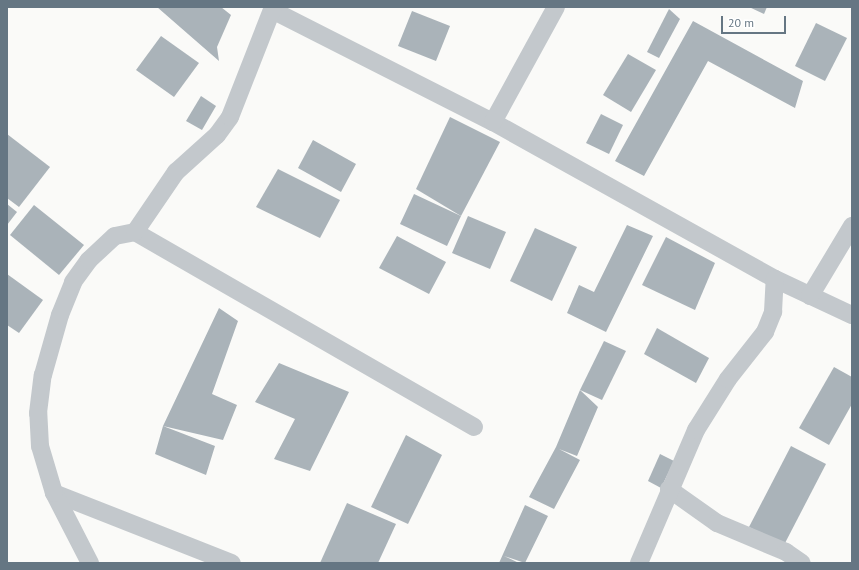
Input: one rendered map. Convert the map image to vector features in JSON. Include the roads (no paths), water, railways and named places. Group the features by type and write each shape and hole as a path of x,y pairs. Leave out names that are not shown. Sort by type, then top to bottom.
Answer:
{"street":[{"path":"493,122 556,7"},
{"path":"135,232 176,172 217,135 230,117 273,8 493,122 775,279 852,315"},
{"path":"810,296 852,226"},
{"path":"90,563 54,493 40,446 38,413 43,376 60,315 74,282 89,260 115,236 135,232 474,427"},
{"path":"639,563 669,489 696,430 728,379 765,332 773,312 775,279"},
{"path":"669,489 717,523 786,552 802,563"},
{"path":"54,493 232,563"}]}
